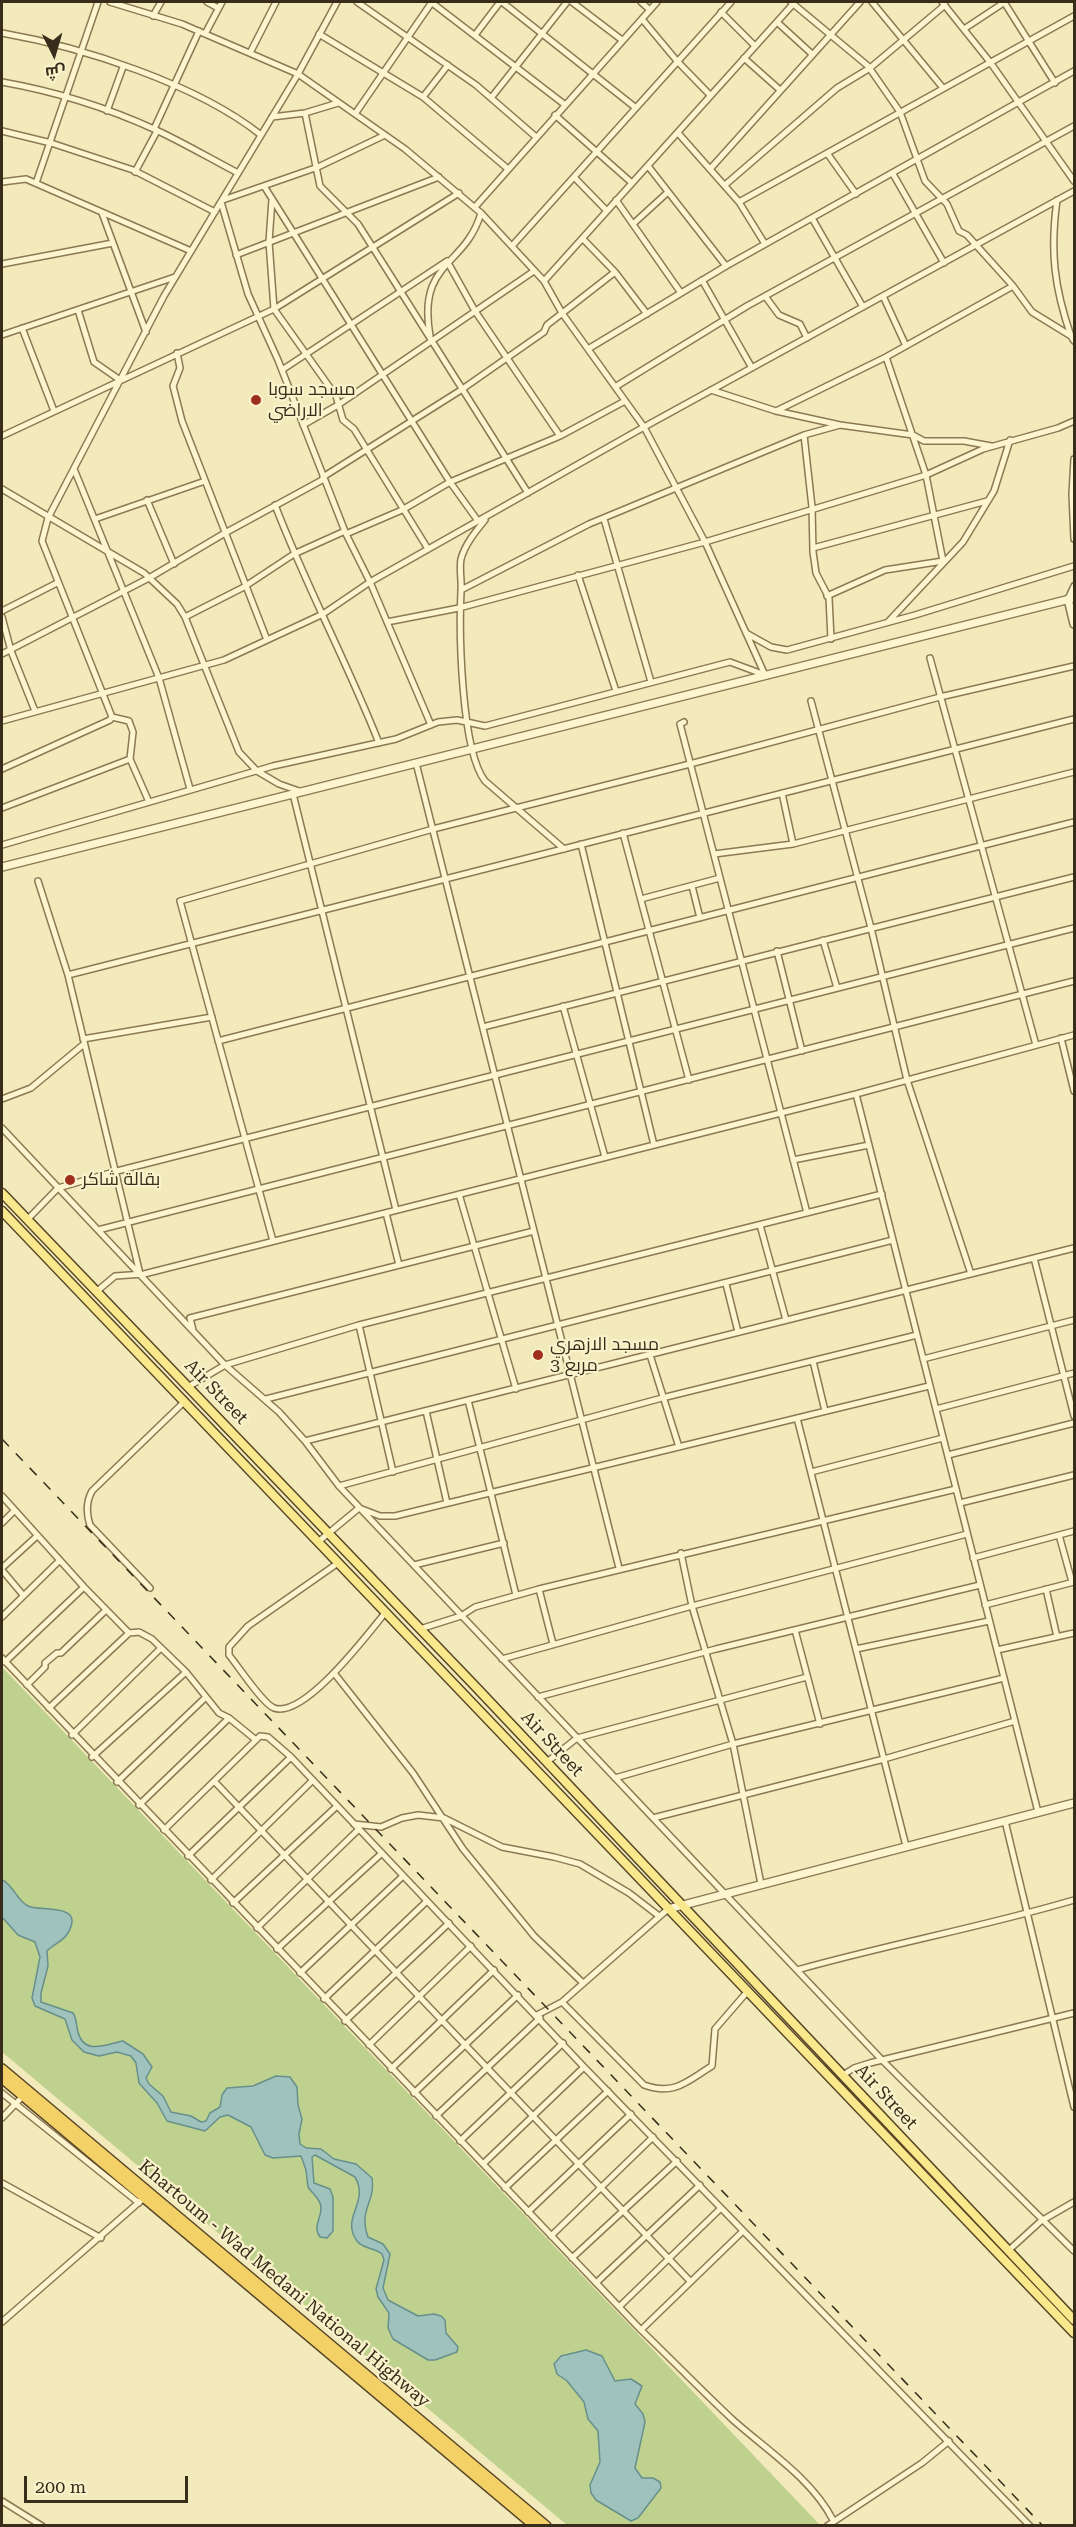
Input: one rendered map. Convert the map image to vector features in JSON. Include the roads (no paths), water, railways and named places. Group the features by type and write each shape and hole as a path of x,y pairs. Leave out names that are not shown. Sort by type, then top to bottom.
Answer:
{"highway":[{"name":"Khartoum - Wad Medani National Highway","path":"2,2069 144,2198 546,2526"},
{"name":"Khartoum - Wad Medani National Highway","path":"2,2078 536,2526"}],"main road":[{"name":"Air Street","path":"2,1193 547,1762 1074,2320"},
{"name":"Air Street","path":"2,1211 1074,2333"}],"street":[{"path":"36,183 98,2"},
{"path":"110,2 202,33 298,74 386,135 481,213 544,281 562,314 644,427 705,542 765,675"},
{"path":"130,2 131,9"},
{"path":"153,16 161,2"},
{"path":"207,2 218,8"},
{"path":"135,172 174,85 222,2"},
{"path":"250,53 276,2"},
{"path":"112,717 42,541 48,518 175,277 298,74 337,2"},
{"path":"357,2 491,98 536,137"},
{"path":"355,114 431,2 564,104"},
{"path":"475,35 501,2 636,108"},
{"path":"491,98 567,2"},
{"path":"572,2 622,40"},
{"path":"641,2 650,10"},
{"path":"475,207 564,104 657,2"},
{"path":"512,246 731,2"},
{"path":"544,281 793,2 870,68 900,112 926,181 947,204 959,231 1013,286 1032,312 1072,339"},
{"path":"711,168 860,2"},
{"path":"873,2 943,88"},
{"path":"964,29 1005,2 1055,83"},
{"path":"725,185 837,88 870,68 944,3 990,62 1074,181"},
{"path":"722,12 755,46"},
{"path":"739,202 1074,16"},
{"path":"642,19 676,62 710,95"},
{"path":"777,22 812,54"},
{"path":"2,33 46,42 174,85 235,115 261,135"},
{"path":"320,34 423,97 508,169"},
{"path":"744,58 780,90"},
{"path":"423,97 448,66"},
{"path":"107,111 123,67"},
{"path":"588,349 726,266 1020,104 1074,71"},
{"path":"2,82 30,87 107,111 155,130 238,173"},
{"path":"272,117 305,113 338,102"},
{"path":"305,113 318,167 320,186 358,224 528,493"},
{"path":"555,115 632,183"},
{"path":"615,387 765,296 1074,126"},
{"path":"2,131 51,143 135,172 215,212"},
{"path":"678,133 739,202 765,244"},
{"path":"221,201 318,167 386,135"},
{"path":"827,153 856,194"},
{"path":"648,166 726,266"},
{"path":"893,174 944,263"},
{"path":"236,255 439,177"},
{"path":"574,177 607,211"},
{"path":"2,182 26,179 191,252"},
{"path":"264,186 450,482 478,521"},
{"path":"2,721 204,666 323,614 370,582 644,427 1074,191"},
{"path":"633,224 668,192"},
{"path":"2,434 274,309 459,193"},
{"path":"272,199 269,242 274,309 336,396 343,420 354,429 402,510 429,549"},
{"path":"616,200 681,293"},
{"path":"1057,200 1052,236 1053,261 1057,291 1072,339"},
{"path":"221,201 236,255 257,315 282,370 346,533 370,582 431,725"},
{"path":"102,213 146,332"},
{"path":"430,341 427,320 429,295 436,274 468,241 481,213"},
{"path":"812,218 863,307"},
{"path":"583,239 615,272 647,314"},
{"path":"2,264 113,243"},
{"path":"282,370 447,261"},
{"path":"447,261 475,311 560,436"},
{"path":"303,425 338,405 381,373 534,271"},
{"path":"2,654 149,578 366,452 544,332 547,325 615,272"},
{"path":"2,335 131,294 175,277"},
{"path":"702,280 752,368"},
{"path":"776,411 886,357 1013,286"},
{"path":"765,296 779,315 800,324 807,338"},
{"path":"883,296 906,346"},
{"path":"78,310 94,362 120,381"},
{"path":"22,328 54,411"},
{"path":"177,353 180,368 172,386 182,421 244,586 267,640"},
{"path":"886,357 926,475 943,561"},
{"path":"711,390 776,411 840,425 913,435 924,441 964,441 992,446"},
{"path":"185,617 244,586 294,554 402,510 450,482 560,436 625,401"},
{"path":"387,622 459,608 705,542 812,507 926,475 992,446 1048,431 1074,421"},
{"path":"462,590 589,524 804,435 840,425"},
{"path":"804,435 816,573 827,596 831,639"},
{"path":"887,623 963,542 994,491 1010,440"},
{"path":"1074,459 1074,539"},
{"path":"74,469 159,678 190,789"},
{"path":"95,519 205,482"},
{"path":"2,489 149,578 177,604 185,617 238,752 257,771 279,784 302,792"},
{"path":"147,500 174,564"},
{"path":"813,548 987,501"},
{"path":"275,505 294,554 352,676 379,743"},
{"path":"488,516 470,540 461,559 462,590 459,608 471,749 481,776 564,849"},
{"path":"604,519 651,682"},
{"path":"827,596 885,570 943,561"},
{"path":"745,632 771,647 787,650 887,623 1074,566"},
{"path":"578,576 616,691"},
{"path":"2,611 57,583"},
{"path":"1074,586 1071,598 1074,624"},
{"path":"2,867 1071,598"},
{"path":"2,617 11,651 35,711"},
{"path":"930,658 1036,1045"},
{"path":"2,845 190,789 396,739 431,725 457,720 485,726 730,662 765,675"},
{"path":"273,1241 180,901 433,829 690,764 940,697 1074,666"},
{"path":"811,701 872,928 907,1080 971,1274"},
{"path":"112,717 129,721 132,726 130,759 149,802"},
{"path":"2,769 110,720 112,717"},
{"path":"68,975 1074,719"},
{"path":"684,722 680,724 690,764 807,1213"},
{"path":"2,808 130,759"},
{"path":"416,763 447,878 592,1468 619,1568"},
{"path":"714,854 793,844 1074,772"},
{"path":"782,793 793,844"},
{"path":"293,794 396,1210"},
{"path":"218,1041 1074,822"},
{"path":"623,833 689,1080"},
{"path":"581,844 654,1144"},
{"path":"483,1027 1074,877"},
{"path":"641,899 720,878"},
{"path":"39,881 68,975 117,1171 140,1275"},
{"path":"692,886 700,918"},
{"path":"27,1220 58,1188 117,1171 1074,928"},
{"path":"823,940 837,988"},
{"path":"777,951 802,1051"},
{"path":"98,1230 1074,981"},
{"path":"562,1006 605,1157"},
{"path":"2,1099 31,1088 83,1042 212,1017"},
{"path":"96,1292 115,1276 140,1275 856,1094 1074,1035"},
{"path":"1061,1038 1074,1091"},
{"path":"856,1094 1038,1812"},
{"path":"2,1128 225,1365 266,1400 305,1441 339,1486 882,2060 1074,2252"},
{"path":"793,1160 869,1144"},
{"path":"459,1194 516,1389"},
{"path":"188,1387 225,1365 359,1325 882,1194"},
{"path":"386,1213 399,1264"},
{"path":"760,1225 786,1320"},
{"path":"194,1332 190,1318 534,1231"},
{"path":"266,1400 502,1342 893,1240"},
{"path":"305,1441 1074,1248"},
{"path":"1034,1258 1074,1416"},
{"path":"726,1284 738,1332"},
{"path":"923,1359 1074,1320"},
{"path":"359,1325 393,1472"},
{"path":"339,1486 582,1422 662,1398 917,1335"},
{"path":"650,1355 679,1447"},
{"path":"813,1361 825,1411"},
{"path":"936,1409 1074,1373"},
{"path":"360,1508 380,1516 395,1516 929,1386"},
{"path":"468,1400 516,1595"},
{"path":"150,1588 90,1525 87,1514 88,1501 92,1491 184,1402"},
{"path":"426,1411 447,1503"},
{"path":"797,1418 906,1846"},
{"path":"948,1455 1074,1423"},
{"path":"811,1472 943,1438"},
{"path":"960,1503 1074,1475"},
{"path":"420,1629 461,1616 476,1607 619,1568 956,1489"},
{"path":"2,1496 59,1561 129,1633 144,1634 161,1648 186,1671 219,1713 230,1718 256,1740"},
{"path":"318,1542 329,1536 360,1508"},
{"path":"2,1523 14,1511"},
{"path":"973,1558 1074,1531"},
{"path":"502,1659 692,1606 967,1534"},
{"path":"985,1605 1073,1582 1059,1535"},
{"path":"23,1595 2,1569 37,1536"},
{"path":"414,1565 504,1543"},
{"path":"681,1553 692,1606 733,1744 745,1794 761,1884"},
{"path":"2,1617 59,1561"},
{"path":"338,1563 248,1626 231,1643 228,1651 269,1705 280,1710 288,1709 334,1673 385,1613"},
{"path":"538,1696 707,1651 980,1585"},
{"path":"84,1587 3,1660 641,2331 732,2419 803,2480 824,2503 833,2520"},
{"path":"539,1589 553,1644"},
{"path":"1046,1589 1057,1637"},
{"path":"27,1685 45,1667 45,1663 61,1653 106,1610"},
{"path":"856,1649 989,1621"},
{"path":"795,1630 820,1724"},
{"path":"49,1708 129,1633"},
{"path":"997,1650 1074,1633"},
{"path":"72,1735 161,1648"},
{"path":"92,1756 186,1671"},
{"path":"334,1673 413,1773 463,1849 534,1936 583,1983"},
{"path":"547,1762 577,1738 807,1677"},
{"path":"615,1778 733,1744 1004,1678"},
{"path":"117,1782 206,1697"},
{"path":"139,1805 230,1718"},
{"path":"653,1818 884,1759 1015,1721"},
{"path":"164,1830 256,1740 264,1736 268,1737 291,1757 584,2067 950,2441 1030,2526"},
{"path":"188,1856 291,1757"},
{"path":"211,1880 313,1780"},
{"path":"214,1781 690,2281"},
{"path":"436,2116 488,2069 538,2016 562,2002 668,1909 680,1904 1074,1803"},
{"path":"233,1903 337,1806"},
{"path":"354,1824 381,1827 402,1818 418,1815 444,1818 502,1847 580,1864 629,1893 660,1916"},
{"path":"1005,1821 1074,2107"},
{"path":"257,1928 359,1829"},
{"path":"277,1949 382,1853"},
{"path":"300,1973 403,1876"},
{"path":"797,1970 860,1952 1028,1914 1074,1900"},
{"path":"324,1999 427,1901"},
{"path":"345,2021 449,1923"},
{"path":"369,2045 471,1946"},
{"path":"391,2069 494,1970"},
{"path":"562,2002 644,2085 657,2090 673,2090 712,2066 715,2028 747,1992"},
{"path":"414,2093 518,1995"},
{"path":"843,2075 854,2068 882,2060 1074,2013"},
{"path":"460,2141 563,2043"},
{"path":"483,2164 584,2067"},
{"path":"506,2188 608,2091"},
{"path":"2,2093 144,2198 101,2238 2,2322"},
{"path":"2,2118 23,2096"},
{"path":"528,2212 631,2114"},
{"path":"552,2236 653,2137"},
{"path":"572,2258 677,2161"},
{"path":"2,2183 101,2238"},
{"path":"596,2283 700,2185"},
{"path":"1008,2251 1041,2221 1074,2202"},
{"path":"618,2307 722,2208"},
{"path":"641,2331 743,2231"},
{"path":"826,2526 922,2463 950,2441"},
{"path":"2,2500 42,2526"}],"water":[{"path":"2,1880 28,1906 59,1910 71,1917 72,1923 66,1936 47,1951 48,1966 41,2002 73,2013 78,2032 85,2044 97,2047 123,2041 143,2054 152,2067 146,2078 149,2084 163,2096 171,2112 191,2116 201,2122 206,2121 210,2113 220,2107 222,2095 227,2088 253,2086 276,2076 290,2077 297,2087 302,2119 300,2144 306,2148 321,2149 334,2159 356,2164 372,2178 372,2193 366,2212 365,2227 368,2237 383,2244 390,2254 383,2288 388,2300 418,2316 434,2314 441,2316 445,2320 446,2333 458,2347 457,2352 435,2360 428,2360 393,2339 388,2328 389,2313 378,2297 376,2289 384,2260 382,2254 360,2244 353,2233 353,2217 359,2194 359,2186 355,2177 315,2155 312,2157 314,2183 330,2189 333,2197 333,2231 327,2238 320,2237 317,2224 321,2207 308,2187 301,2156 273,2158 265,2155 251,2127 228,2115 220,2117 205,2131 167,2121 157,2103 139,2083 136,2063 131,2056 117,2052 99,2056 84,2052 72,2040 65,2019 35,2006 32,1998 40,1957 35,1942 18,1935 2,1917"},
{"path":"586,2350 602,2356 615,2381 631,2379 642,2386 635,2404 643,2414 645,2422 635,2468 642,2478 653,2478 660,2482 661,2488 638,2518 631,2521 596,2500 591,2493 590,2485 600,2462 598,2431 588,2419 584,2402 567,2381 557,2374 554,2364 561,2356"}],"railway":[{"path":"2,1439 1043,2526"}],"place":[{"name":"مسجد سوبا الاراضي","path":"256,400"},
{"name":"بقالة شاكر","path":"70,1180"},
{"name":"مسجد الازهري مربع 3","path":"538,1355"}]}
